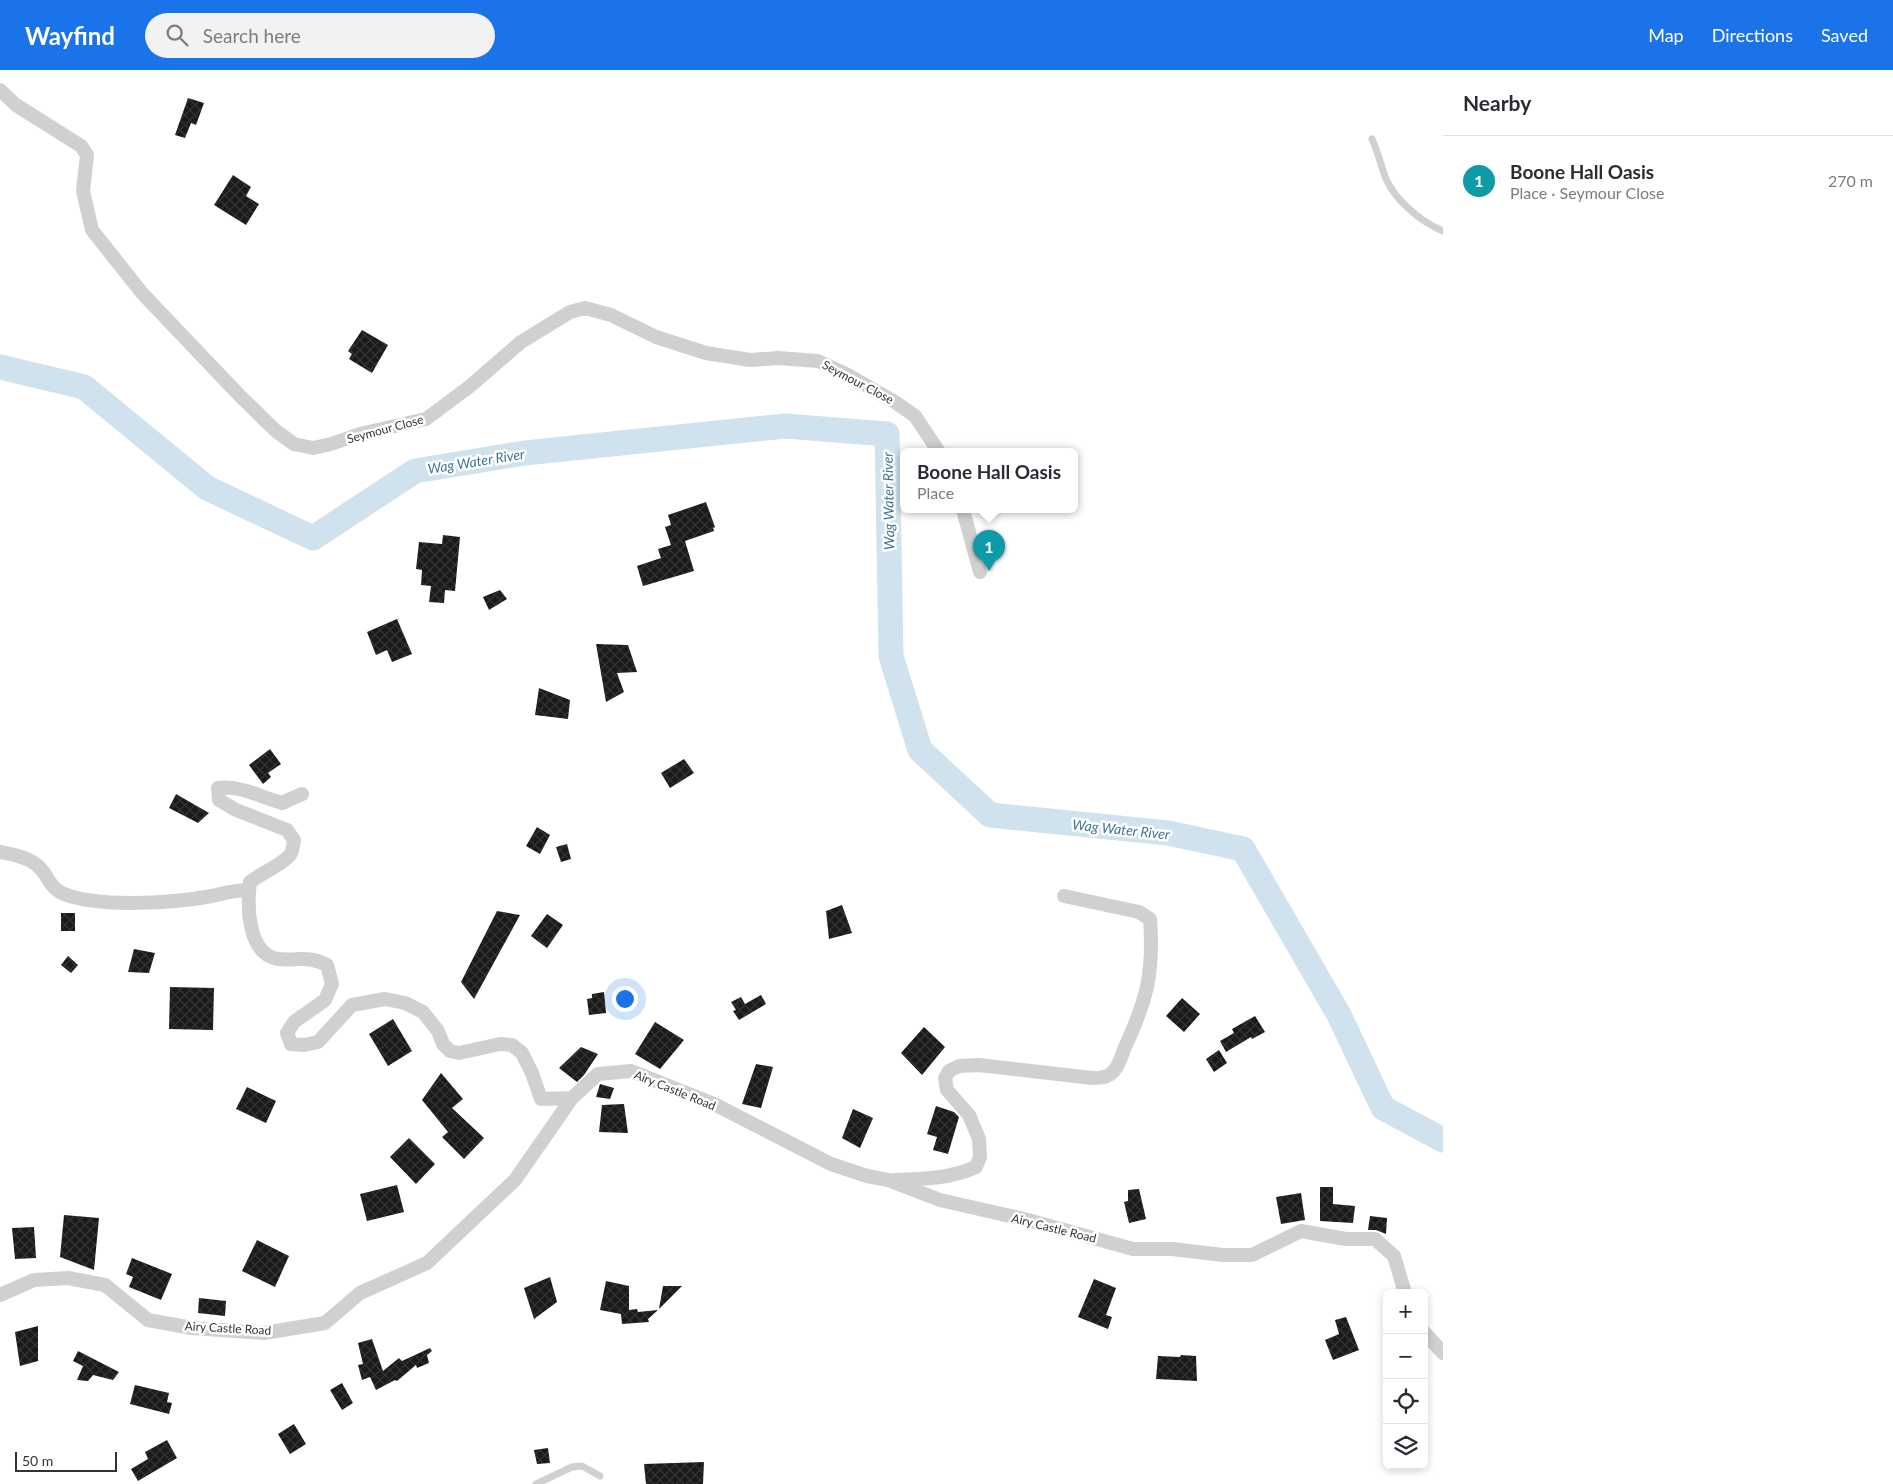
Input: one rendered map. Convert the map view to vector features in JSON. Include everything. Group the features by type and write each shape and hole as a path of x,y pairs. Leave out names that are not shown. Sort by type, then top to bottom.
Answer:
{"street":[{"name":"Seymour Close","path":"0,90 16,105 81,146 87,155 83,191 92,230 142,293 241,397 276,431 294,444 313,448 360,434 426,419 469,387 521,342 570,312 585,308 611,315 656,337 706,353 750,360 778,358 818,361 848,375 916,416 937,448"},
{"path":"965,513 980,572"},
{"path":"302,794 282,803 229,786 218,788 219,800 236,810 287,830 294,840 291,854 282,862 250,882 248,916 262,951 276,958 316,959 327,965 332,984 325,1000 294,1022 287,1033 291,1044 318,1042 352,1005 385,999 405,1002 423,1012 438,1031 443,1044 450,1051 459,1053 500,1044 512,1046 522,1052 541,1099 572,1098"},
{"path":"0,852 37,864 51,886 62,894 89,901 175,901 213,896 233,890 249,890"},
{"path":"888,1180 932,1179 961,1174 976,1167 980,1157 979,1138 969,1115 947,1090 945,1078 949,1070 959,1066 979,1065 1092,1078 1107,1076 1116,1070 1138,1020 1146,996 1151,966 1150,919 1139,912 1064,896"},
{"name":"Airy Castle Road","path":"0,1295 34,1280 68,1278 105,1286 148,1320 192,1328 264,1333 325,1323 360,1294 427,1263 515,1180 572,1098 598,1074 631,1071 714,1104 831,1164 867,1176 888,1180 940,1200 1028,1220 1133,1249 1172,1249 1223,1255 1252,1255 1302,1231 1346,1239 1375,1239 1394,1256 1404,1289"},
{"path":"1426,1334 1443,1353"}],"lane":[{"path":"1372,139 1387,180 1396,195 1412,212 1433,227 1443,231"},
{"path":"536,1484 572,1467 582,1466 600,1476"}],"building":[{"path":"188,98 204,103 196,125 191,123 185,138 175,135"},
{"path":"233,175 251,187 246,196 259,204 246,225 214,205"},
{"path":"362,330 388,345 372,373 349,359 352,354 348,351"},
{"path":"706,502 715,527 713,528 714,531 685,541 694,571 643,586 637,566 661,558 658,549 671,545 665,527 671,525 668,515"},
{"path":"443,535 460,537 455,591 445,590 444,603 429,602 431,586 421,585 422,570 416,569 419,542 442,544"},
{"path":"500,590 507,599 489,610 483,597"},
{"path":"397,619 412,654 392,662 387,650 376,655 367,632"},
{"path":"596,644 628,645 637,672 617,673 624,692 606,702"},
{"path":"539,688 570,700 568,719 535,715"},
{"path":"270,749 281,764 268,773 271,777 263,784 249,765"},
{"path":"684,759 694,773 670,788 661,773"},
{"path":"176,794 209,813 198,823 169,808"},
{"path":"537,827 550,835 540,854 526,846"},
{"path":"567,844 571,859 561,862 556,847"},
{"path":"842,905 852,933 829,939 826,911"},
{"path":"497,911 520,915 474,999 461,982"},
{"path":"61,913 75,913 75,931 61,931"},
{"path":"547,914 563,925 547,948 531,936"},
{"path":"134,949 155,953 149,973 128,972"},
{"path":"68,956 78,965 71,973 61,965"},
{"path":"170,987 214,988 213,1030 169,1029"},
{"path":"604,992 606,1013 589,1015 587,999 592,998 592,994"},
{"path":"761,995 766,1004 739,1020 733,1011 736,1010 731,1002 741,997 745,1004"},
{"path":"1182,998 1200,1014 1184,1032 1166,1016"},
{"path":"1255,1016 1265,1032 1252,1039 1251,1037 1226,1052 1220,1041 1234,1033 1232,1029"},
{"path":"393,1019 412,1051 388,1066 369,1034"},
{"path":"655,1022 684,1040 660,1069 635,1054"},
{"path":"924,1027 945,1047 922,1075 901,1053"},
{"path":"581,1047 598,1054 577,1082 559,1068"},
{"path":"1219,1050 1227,1063 1214,1072 1206,1059"},
{"path":"756,1064 773,1067 761,1108 742,1104"},
{"path":"441,1073 463,1099 452,1108 484,1138 464,1159 442,1137 448,1132 422,1100"},
{"path":"600,1084 614,1088 610,1099 596,1097"},
{"path":"247,1087 276,1101 266,1123 236,1109"},
{"path":"624,1104 628,1133 599,1132 602,1105"},
{"path":"936,1106 954,1112 959,1117 948,1154 933,1150 937,1137 927,1134"},
{"path":"853,1109 873,1118 860,1148 842,1138"},
{"path":"409,1138 435,1164 416,1184 390,1157"},
{"path":"397,1185 404,1212 367,1221 360,1194"},
{"path":"1320,1187 1333,1187 1333,1204 1355,1206 1353,1223 1320,1221"},
{"path":"1139,1189 1146,1219 1129,1223 1124,1202 1128,1201 1128,1190"},
{"path":"1301,1193 1305,1220 1281,1224 1276,1197"},
{"path":"64,1215 99,1218 94,1270 60,1257"},
{"path":"1370,1216 1387,1218 1386,1234 1376,1230 1368,1230"},
{"path":"34,1227 36,1258 15,1259 12,1228"},
{"path":"257,1240 289,1256 275,1287 242,1271"},
{"path":"132,1258 172,1274 161,1300 129,1287 133,1277 126,1274"},
{"path":"550,1277 557,1302 534,1319 524,1288"},
{"path":"1094,1279 1116,1288 1106,1315 1112,1317 1108,1329 1078,1317"},
{"path":"606,1281 629,1286 629,1310 637,1309 638,1312 658,1310 648,1319 649,1322 622,1324 621,1314 600,1310"},
{"path":"663,1286 682,1286 659,1309"},
{"path":"199,1298 226,1301 225,1316 198,1313"},
{"path":"1346,1317 1359,1350 1333,1360 1325,1340 1339,1334 1335,1320"},
{"path":"38,1326 38,1361 20,1366 15,1332"},
{"path":"372,1339 383,1371 399,1358 402,1361 430,1348 432,1351 427,1355 429,1363 417,1368 416,1365 397,1381 395,1380 376,1390 370,1377 362,1380 358,1365 363,1364 358,1343"},
{"path":"78,1351 119,1372 113,1380 93,1375 88,1381 77,1380 83,1366 73,1361"},
{"path":"1181,1355 1196,1356 1197,1381 1156,1379 1158,1356 1180,1357"},
{"path":"342,1383 353,1403 342,1410 330,1390"},
{"path":"135,1385 169,1393 167,1402 172,1403 169,1414 130,1404"},
{"path":"294,1424 306,1444 290,1454 278,1434"},
{"path":"167,1440 177,1458 138,1481 131,1469 148,1459 145,1452"},
{"path":"548,1448 550,1463 537,1464 534,1450"},
{"path":"704,1462 703,1484 646,1484 644,1464"}],"waterway":[{"name":"Wag Water River","path":"0,367 84,387 207,488 313,538 415,471 525,453 785,426 887,434 891,656 920,750 990,815 1168,833 1243,849 1339,1015 1383,1108 1443,1140"}],"place":[{"name":"Boone Hall Oasis","path":"989,571"}]}
